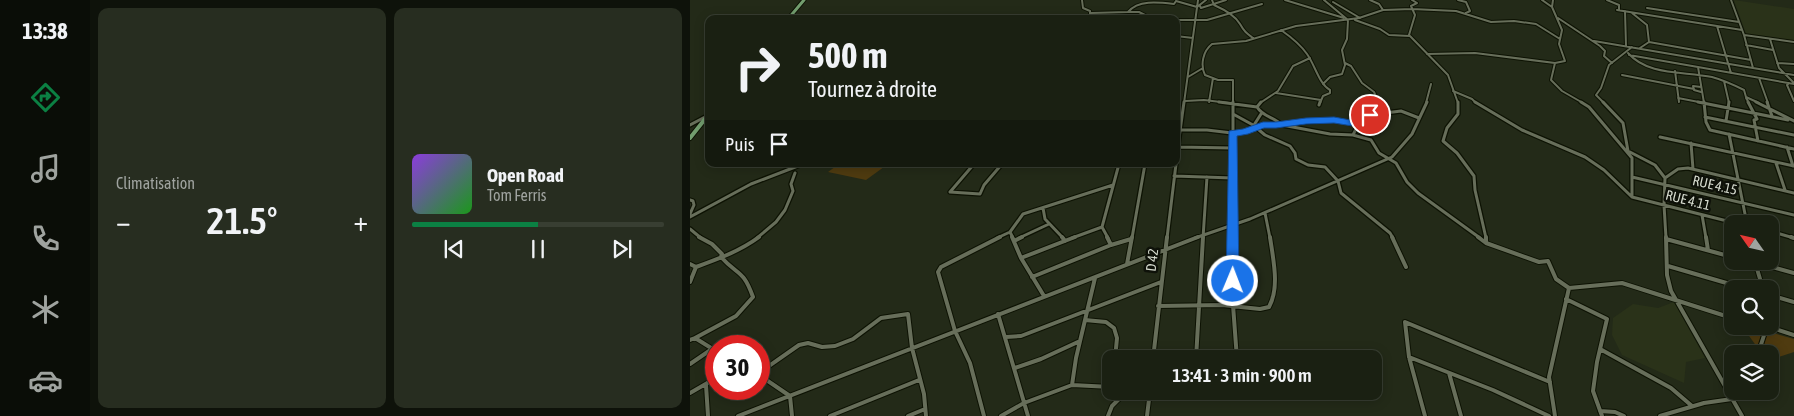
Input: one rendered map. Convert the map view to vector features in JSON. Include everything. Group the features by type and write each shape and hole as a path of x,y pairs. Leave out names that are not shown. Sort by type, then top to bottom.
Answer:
{"main road":[{"path":"792,15 804,0"},
{"path":"690,138 705,119"}],"street":[{"path":"1082,0 1083,8 1091,13 1139,12 1145,15"},
{"path":"1128,12 1133,4 1137,2 1174,4 1176,0 1201,8 1226,0"},
{"name":"D 42","path":"1180,130 1195,22 1199,7 1198,0"},
{"path":"1199,7 1206,0"},
{"path":"1212,0 1214,5 1228,13 1240,24 1240,28 1253,39"},
{"path":"1285,0 1345,19"},
{"path":"1323,84 1330,77 1342,74 1345,62 1342,50 1346,46 1348,36 1348,20 1324,0"},
{"path":"1370,0 1378,4 1383,10"},
{"path":"1410,36 1415,15 1411,6 1417,3 1412,0"},
{"path":"1458,0 1466,2 1469,12 1466,13"},
{"path":"1427,54 1442,52 1499,55 1555,63 1565,61 1559,44 1562,30 1558,18 1552,7 1542,0"},
{"path":"1552,7 1553,0"},
{"path":"1607,0 1619,5 1618,10 1742,30"},
{"path":"1732,0 1753,68"},
{"path":"1334,1 1334,7"},
{"path":"1334,1 1336,6 1347,9 1364,22"},
{"path":"1180,20 1195,22 1213,19 1262,4"},
{"path":"1647,8 1739,22"},
{"path":"1233,281 1233,80 1212,78 1206,75 1202,68 1202,61 1208,47 1212,44 1253,39 1281,30 1320,22 1359,18 1383,10 1412,9 1466,13 1491,22 1514,21 1536,24 1560,40"},
{"path":"1617,10 1632,13 1647,25 1649,42"},
{"path":"1626,11 1626,46"},
{"path":"1558,18 1594,41 1605,52 1604,56 1612,63"},
{"path":"1351,19 1364,22 1385,31 1389,35 1410,36 1434,63 1448,75 1458,103 1458,114 1448,128 1443,140 1457,153 1474,176 1475,190 1486,232 1486,243"},
{"path":"1717,26 1731,73"},
{"path":"1281,30 1301,44 1324,87 1330,90 1330,93 1323,96 1319,105"},
{"path":"1744,35 1794,42"},
{"path":"1180,36 1193,38"},
{"path":"1770,39 1779,68 1794,84"},
{"path":"1594,41 1794,75"},
{"path":"1640,48 1649,42 1750,60"},
{"path":"1746,45 1773,50"},
{"path":"1632,47 1628,54 1608,66 1601,90 1596,95 1623,123 1628,150 1632,158 1632,197"},
{"path":"1628,54 1794,84"},
{"path":"1628,54 1638,63 1724,81 1744,90 1756,119 1754,120 1757,127 1758,141"},
{"path":"1677,55 1679,64"},
{"path":"1257,107 1262,101 1276,93 1284,83 1292,66 1310,58"},
{"path":"1345,62 1351,66 1362,83 1374,92 1384,112"},
{"path":"1555,63 1551,80 1562,91 1589,106 1597,118 1628,150 1654,164 1665,178"},
{"path":"1777,63 1794,64"},
{"path":"1698,67 1705,117 1710,130 1794,148"},
{"path":"1188,77 1202,68"},
{"path":"1675,71 1679,100 1794,121 1746,97"},
{"path":"1622,75 1702,92"},
{"path":"1209,102 1212,78"},
{"path":"1759,78 1772,116"},
{"path":"1724,81 1729,100 1726,121"},
{"path":"1789,83 1787,85 1794,101"},
{"path":"738,416 1044,296 1095,278 1164,249 1203,237 1265,213 1388,158 1402,148 1427,102 1431,84"},
{"path":"1694,89 1694,86 1701,87"},
{"path":"1453,91 1472,99 1479,106 1522,130 1585,157 1604,170 1632,197"},
{"path":"1276,93 1321,100"},
{"path":"1185,101 1233,102 1257,107 1261,114 1277,120 1281,124 1330,134 1353,134 1371,140 1379,153 1396,163 1408,182 1418,193 1486,243 1539,262 1548,261 1556,279 1569,288 1622,283 1724,315"},
{"path":"1353,134 1364,117 1384,112 1401,110 1419,118"},
{"path":"1233,114 1254,126 1266,136 1282,140 1295,152 1296,159 1308,165 1325,168 1338,181 1341,193 1390,234 1406,267"},
{"path":"1180,130 1245,132 1254,126 1261,114"},
{"path":"690,125 705,117"},
{"path":"1705,117 1794,135"},
{"path":"1254,126 1334,120 1359,124"},
{"path":"1729,134 1746,215"},
{"path":"1660,137 1793,166"},
{"path":"1691,143 1693,169"},
{"path":"1180,146 1232,148"},
{"path":"1787,147 1793,166"},
{"path":"1776,162 1785,191"},
{"path":"690,216 751,184 795,167"},
{"path":"971,167 950,192 980,194 984,185 999,167"},
{"path":"1111,245 1102,227 1118,167"},
{"path":"1127,264 1144,167"},
{"name":"D 42","path":"1154,350 1164,249 1175,167"},
{"path":"1724,386 1675,300 1666,275 1668,266 1664,205 1665,178 1678,169 1693,169 1794,193"},
{"path":"690,282 696,267 746,245 768,231 784,212 793,191 791,184 795,173"},
{"path":"1174,176 1233,178"},
{"path":"1196,350 1206,177"},
{"name":"RUE 4.15","path":"1632,177 1794,215"},
{"path":"984,416 970,364 955,331 938,272 941,267 1010,232 1023,214 1113,185"},
{"name":"RUE 4.11","path":"1632,197 1724,220"},
{"path":"690,200 694,204 690,216"},
{"path":"1043,208 1045,219 1065,241"},
{"path":"1158,306 1233,305 1264,309 1273,301 1274,275 1272,241 1265,213"},
{"path":"1702,215 1708,250"},
{"path":"1014,241 1049,224"},
{"path":"1021,258 1102,227"},
{"path":"690,229 698,238 717,248 722,254 721,257 745,277 753,297 743,309 727,322 692,339"},
{"path":"1010,232 1021,258 1044,296"},
{"path":"1779,234 1794,238"},
{"path":"1032,277 1111,245 1132,239"},
{"path":"1666,239 1724,255"},
{"path":"690,264 696,267"},
{"path":"1668,266 1724,282"},
{"path":"1779,269 1794,273"},
{"path":"1072,384 1095,278"},
{"path":"1006,338 1021,336 1161,282"},
{"path":"1555,416 1549,376 1569,288"},
{"path":"1779,298 1794,302"},
{"path":"1566,299 1607,319 1593,391 1601,414 1615,412 1624,416"},
{"path":"1233,305 1237,350"},
{"path":"770,366 799,345 808,343 822,347 835,346 853,339 881,318 908,314 912,348 924,394 926,416"},
{"path":"998,314 1028,416"},
{"path":"1085,320 1110,324 1116,331 1116,350"},
{"path":"1425,416 1409,356 1405,322 1550,382"},
{"path":"1779,330 1794,335"},
{"path":"692,339 705,346"},
{"path":"1015,368 1041,359 1080,341"},
{"path":"1600,349 1671,388 1692,406"},
{"path":"690,364 705,355"},
{"path":"1409,356 1549,416"},
{"path":"1449,372 1461,416"},
{"path":"830,416 919,380"},
{"path":"770,382 790,396 792,416"},
{"path":"1001,416 1024,403 1072,384 1102,386"},
{"path":"690,393 705,386"},
{"path":"1660,416 1692,406 1724,399"},
{"path":"707,400 708,416"},
{"path":"1108,416 1112,406 1118,400"},
{"path":"1147,416 1149,400"},
{"path":"1732,400 1742,416"},
{"path":"908,416 925,409"}],"shaded area":[{"path":"1734,0 1794,9 1794,42 1746,34"},
{"path":"835,167 884,167 866,180 828,172"},
{"path":"1674,302 1705,358 1686,362 1684,383 1622,355 1612,335 1613,318 1633,304 1658,308"},
{"path":"1748,335 1779,335 1794,339 1794,352 1779,357 1779,345 1756,345"}],"route":[{"path":"1233,281 1232,133 1245,132 1263,125 1289,122 1334,120 1359,124 1364,117 1370,115"}]}
